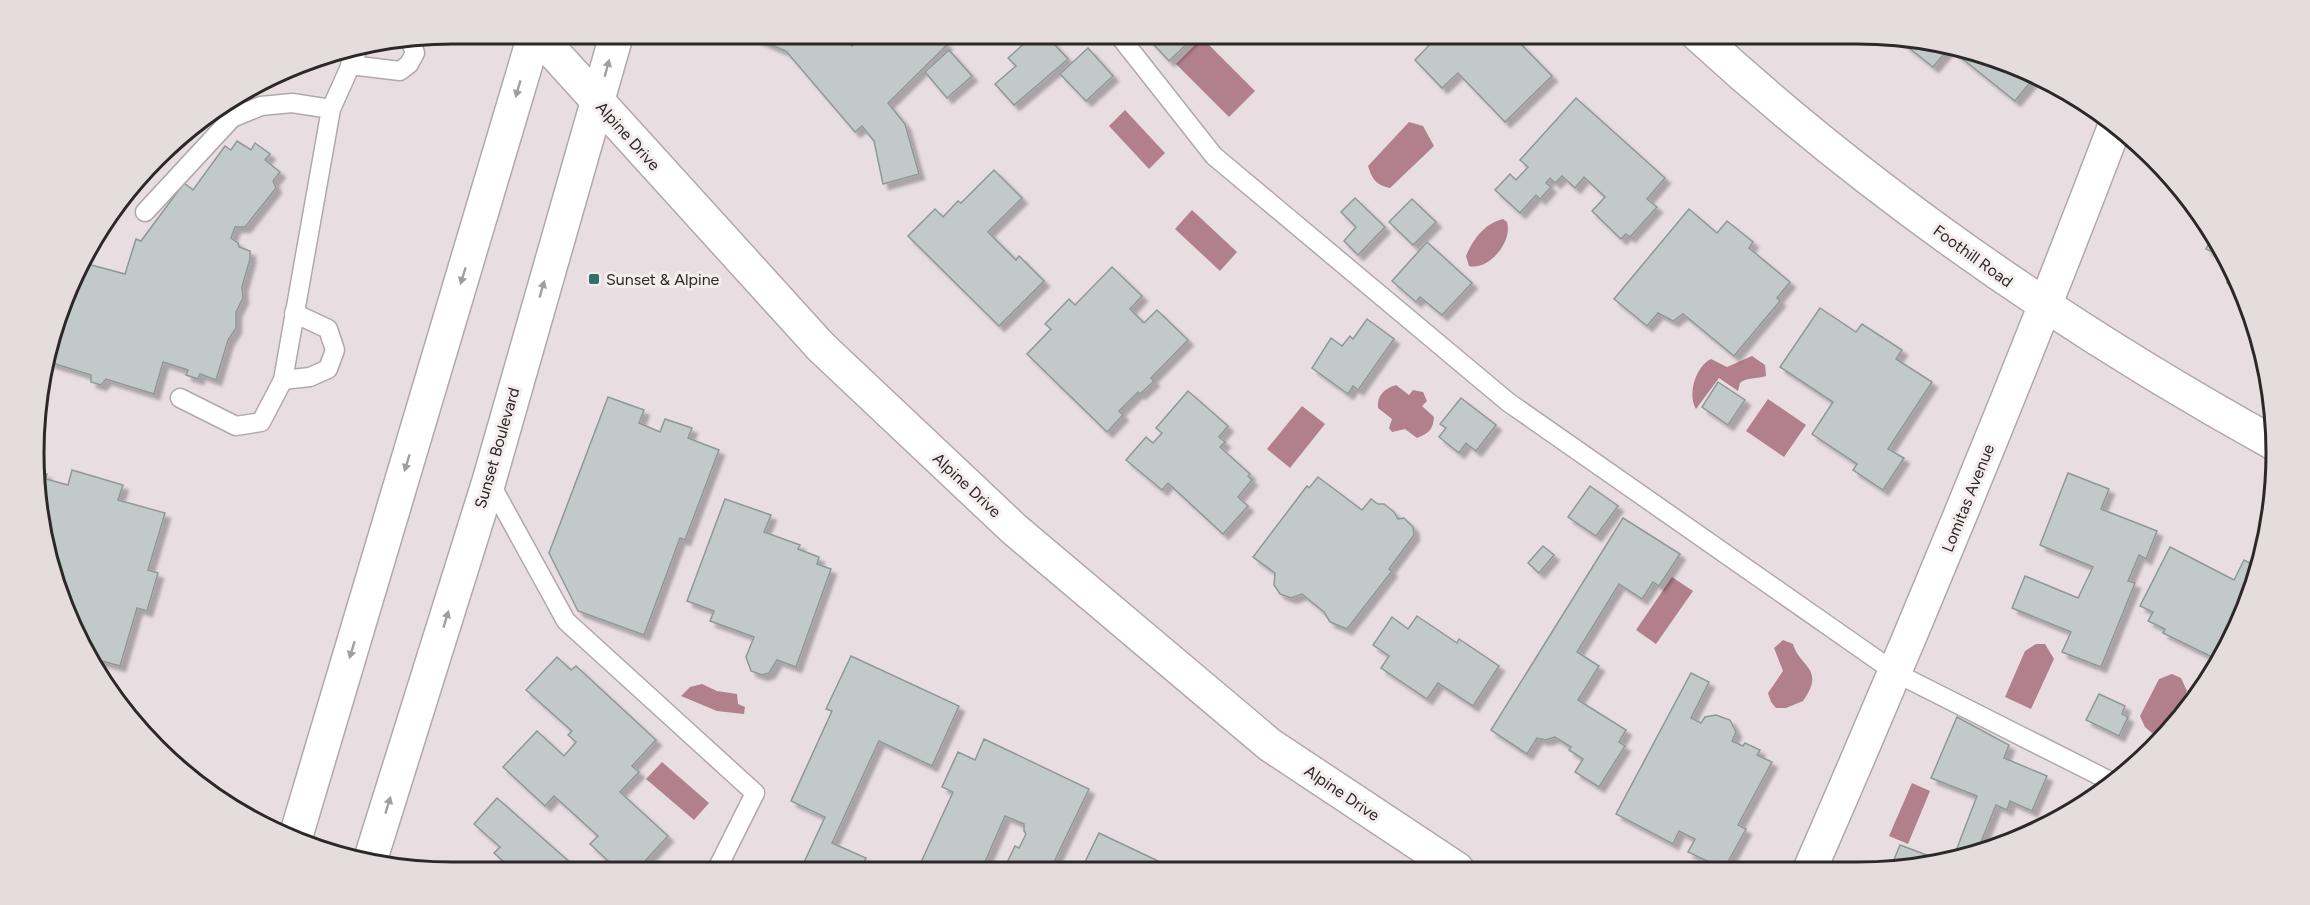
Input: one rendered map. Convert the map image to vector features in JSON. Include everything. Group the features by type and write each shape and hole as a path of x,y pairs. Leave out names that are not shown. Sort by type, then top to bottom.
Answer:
{"street":[{"path":"298,831 532,44"},
{"name":"Alpine Drive","path":"545,44 821,347 1014,529 1270,745 1445,862"},
{"name":"Sunset Boulevard","path":"372,854 489,481 614,44"},
{"name":"Foothill Road","path":"1709,44 1828,147 1937,231 2045,307 2189,396 2266,439"},
{"name":"Lomitas Avenue","path":"1813,862 1896,673 2045,307 2112,133"}],"lane":[{"path":"1126,44 1214,156 1508,402 1896,673 2104,778"},
{"path":"180,398 236,426 261,422 284,380 331,109 354,57 400,71 409,64 415,53 412,46"},
{"path":"145,212 232,118 261,106 292,103 331,109"},
{"path":"284,380 310,377 328,369 335,350 328,329 294,313"},
{"path":"489,481 566,621 755,793 720,862"}],"shaded area":[{"path":"1196,44 1208,44 1255,91 1229,117 1176,64"},
{"path":"1125,110 1165,153 1149,169 1109,126"},
{"path":"1409,122 1423,126 1434,146 1390,188 1381,185 1373,178 1368,166"},
{"path":"1192,210 1237,252 1220,271 1175,229"},
{"path":"1503,219 1507,222 1508,230 1498,253 1484,264 1469,266 1466,256 1476,238 1485,228"},
{"path":"1752,356 1765,365 1766,376 1743,381 1738,391 1719,378 1696,409 1692,396 1694,381 1706,363 1711,359 1727,367"},
{"path":"1396,385 1409,395 1413,390 1423,392 1427,401 1422,406 1434,417 1430,430 1417,438 1405,429 1392,432 1389,428 1392,419 1378,408 1382,393"},
{"path":"1768,399 1806,425 1784,457 1746,431"},
{"path":"1302,406 1325,424 1290,468 1267,449"},
{"path":"1672,577 1693,591 1656,644 1636,630"},
{"path":"1783,640 1793,644 1812,675 1812,682 1803,701 1786,708 1776,708 1768,693 1783,671 1774,648"},
{"path":"2036,644 2045,644 2054,659 2031,709 2005,697 2025,651"},
{"path":"2172,674 2181,678 2187,691 2165,722 2152,733 2145,727 2140,716 2159,679"},
{"path":"702,684 717,691 737,694 738,704 745,707 744,714 717,711 681,696 690,687"},
{"path":"662,762 709,803 694,820 646,779"},
{"path":"1912,783 1930,791 1908,844 1889,836"}],"building":[{"path":"769,44 850,44 852,46 854,44 946,44 888,103 905,124 919,174 883,184 874,141 862,126 855,132 786,51"},
{"path":"1024,44 1054,44 1068,59 1014,105 995,84 1016,66 1008,58"},
{"path":"1153,44 1187,44 1169,61"},
{"path":"1430,44 1521,44 1552,76 1505,122 1458,73 1442,88 1415,60"},
{"path":"1908,47 1945,53 1933,67"},
{"path":"1088,48 1113,76 1086,101 1060,74"},
{"path":"949,50 972,76 947,98 925,72"},
{"path":"1959,56 1989,65 2030,82 2015,101"},
{"path":"1576,98 1665,178 1647,199 1657,207 1630,237 1626,234 1621,239 1592,211 1605,197 1584,177 1575,188 1562,176 1555,183 1550,178 1546,183 1551,187 1540,199 1536,195 1520,213 1495,190 1510,174 1516,180 1528,167 1520,160"},
{"path":"237,141 251,150 255,143 270,154 265,160 280,172 273,181 276,188 245,227 235,227 231,238 238,243 239,247 250,251 250,259 242,287 243,298 236,312 236,328 228,340 216,380 200,374 198,379 186,375 188,370 163,362 154,394 106,379 101,385 91,382 91,375 53,363 65,321 90,265 125,274 136,239 141,241 184,183 193,190 225,146 231,150"},
{"path":"994,170 1022,198 988,232 1016,260 1019,256 1044,281 999,326 908,236 935,209 943,217 958,201 961,203"},
{"path":"1355,198 1385,227 1358,255 1344,241 1356,227 1341,212"},
{"path":"1412,199 1436,222 1413,245 1389,222"},
{"path":"1689,209 1717,233 1727,221 1753,242 1749,248 1790,282 1777,298 1780,301 1734,356 1683,314 1673,321 1658,313 1647,326 1614,299"},
{"path":"1427,242 1472,283 1442,315 1420,297 1416,302 1392,281"},
{"path":"2209,243 2215,253 2206,249"},
{"path":"1112,267 1142,296 1130,309 1144,323 1157,310 1188,340 1151,378 1154,381 1140,394 1138,392 1119,411 1123,415 1107,432 1027,354 1051,329 1045,324 1069,299 1075,305"},
{"path":"1820,308 1856,332 1862,324 1902,350 1896,359 1932,382 1888,449 1904,458 1883,490 1853,470 1857,464 1812,434 1833,402 1780,367"},
{"path":"1367,319 1394,339 1358,390 1353,386 1348,394 1312,368 1331,338 1342,346 1350,336 1353,339"},
{"path":"1718,382 1745,400 1728,425 1702,407"},
{"path":"1188,391 1228,426 1219,437 1225,442 1220,447 1250,474 1248,476 1252,480 1238,497 1248,506 1223,534 1168,483 1162,490 1126,460 1146,437 1153,443 1162,433 1156,428"},
{"path":"608,397 644,410 639,423 660,432 665,419 692,428 688,438 719,450 685,540 680,538 644,635 578,611 549,553"},
{"path":"1461,398 1496,425 1476,451 1466,443 1459,453 1439,437 1446,428 1440,424"},
{"path":"72,470 123,485 118,500 165,513 148,570 158,573 147,611 137,608 120,666 100,660 98,657 75,609 57,558 47,506 44,473 47,474 46,479 68,485"},
{"path":"2068,473 2109,489 2101,509 2157,531 2146,559 2139,555 2128,581 2135,583 2101,667 2062,652 2071,632 2012,608 2025,576 2078,598 2093,567 2040,545"},
{"path":"1318,477 1362,510 1371,499 1378,504 1384,504 1394,512 1398,519 1404,518 1413,527 1414,535 1389,569 1392,571 1347,629 1330,622 1324,612 1302,594 1291,598 1280,594 1274,585 1275,573 1253,557 1307,486 1309,488"},
{"path":"1590,486 1618,506 1596,536 1568,517"},
{"path":"725,499 771,515 764,532 800,545 798,549 819,557 817,564 831,569 796,667 777,660 769,673 762,675 751,671 746,657 754,637 710,621 714,611 687,601"},
{"path":"1623,518 1680,554 1659,586 1653,582 1642,599 1619,584 1577,652 1599,666 1578,700 1626,730 1619,742 1625,746 1599,787 1575,772 1583,759 1569,750 1571,747 1555,737 1545,740 1537,738 1527,754 1491,730"},
{"path":"1543,546 1554,555 1539,573 1528,563"},
{"path":"2170,547 2234,580 2244,560 2251,564 2235,609 2212,657 2163,633 2165,629 2148,621 2153,612 2140,606"},
{"path":"1417,616 1457,643 1459,639 1499,666 1473,706 1438,683 1427,699 1381,668 1389,656 1373,645 1392,617 1408,629"},
{"path":"851,656 959,706 932,766 879,741 832,843 866,858 864,862 804,862 825,817 791,801 832,711 826,709"},
{"path":"557,657 571,670 576,666 656,740 632,766 639,772 620,792 668,836 644,862 609,862 590,844 598,836 554,796 545,806 503,767 537,731 564,756 576,742 568,735 572,731 526,690"},
{"path":"1691,673 1709,682 1691,718 1701,723 1705,717 1716,715 1730,720 1736,732 1732,741 1743,746 1745,743 1760,750 1757,755 1772,762 1738,825 1746,829 1728,862 1709,862 1688,852 1695,839 1679,831 1673,844 1616,814"},
{"path":"2099,694 2125,706 2122,714 2128,717 2119,736 2086,720"},
{"path":"1957,717 2009,745 2004,758 2047,776 2032,811 2010,801 2007,810 1996,805 1982,842 1956,850 1977,796 1931,778"},
{"path":"984,739 1089,789 1054,862 1007,862 1015,846 1019,848 1026,834 1024,824 1005,816 985,862 921,862 953,792 942,787 958,752 975,760"},
{"path":"497,798 570,862 504,862 494,853 500,847 474,824"},
{"path":"1099,833 1160,862 1085,862"},
{"path":"1900,845 1928,855 1911,858 1894,860"}],"place":[{"name":"Sunset & Alpine","path":"594,279"}]}
